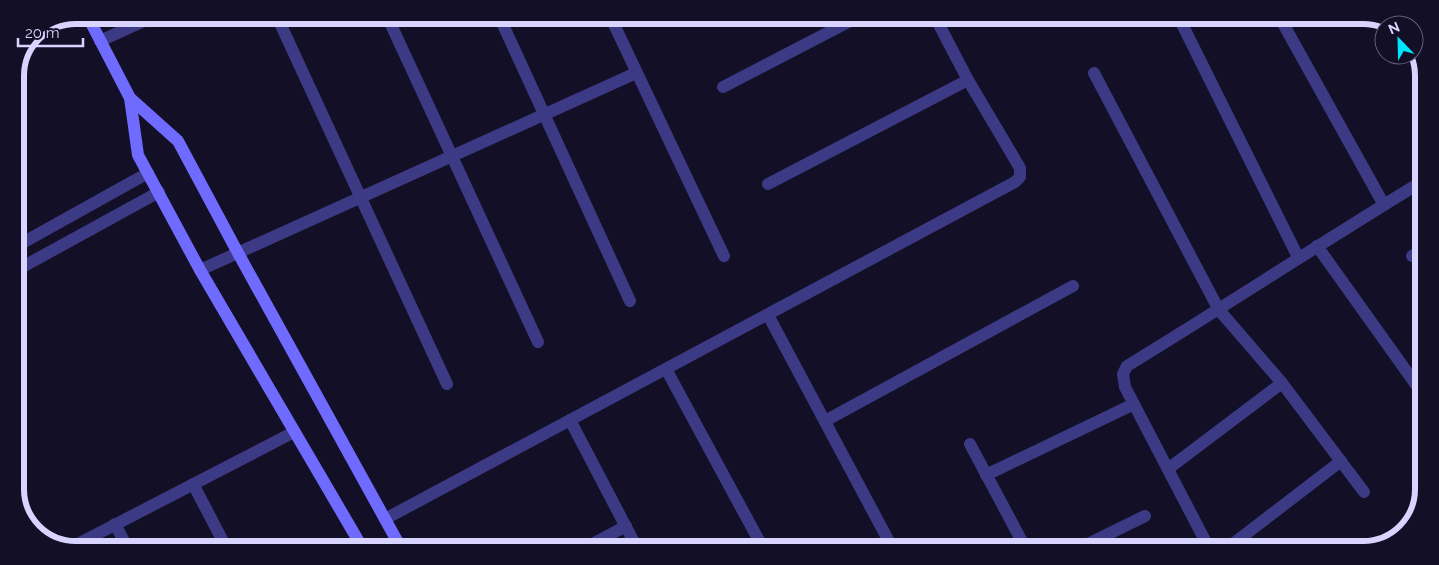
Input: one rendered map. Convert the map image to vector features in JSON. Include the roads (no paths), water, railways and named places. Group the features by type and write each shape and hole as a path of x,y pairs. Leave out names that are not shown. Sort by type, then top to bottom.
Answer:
{"street":[{"path":"92,24 130,98 138,155 200,270 358,541"},
{"path":"100,41 137,24"},
{"path":"280,24 447,384"},
{"path":"391,24 538,342"},
{"path":"502,24 630,301"},
{"path":"614,24 724,256"},
{"path":"722,87 844,24"},
{"path":"385,519 1016,182 1020,176 1020,168 968,80 939,24"},
{"path":"1182,24 1298,257"},
{"path":"1283,24 1384,205"},
{"path":"200,270 636,73"},
{"path":"1094,73 1219,310 1282,383 1364,492"},
{"path":"768,184 968,80"},
{"path":"130,98 178,141 397,541"},
{"path":"24,242 148,174"},
{"path":"1205,541 1125,387 1123,374 1127,366 1219,310 1298,257 1415,186"},
{"path":"24,266 159,192"},
{"path":"1317,246 1415,383"},
{"path":"825,421 1073,286"},
{"path":"768,315 889,541"},
{"path":"666,369 759,541"},
{"path":"1168,469 1282,383"},
{"path":"986,475 1134,404"},
{"path":"570,420 634,541"},
{"path":"83,541 294,432"},
{"path":"970,444 1022,541"},
{"path":"1237,541 1341,461"},
{"path":"193,484 223,541"},
{"path":"1094,541 1145,516"},
{"path":"115,524 124,541"},
{"path":"598,541 626,526"}]}
